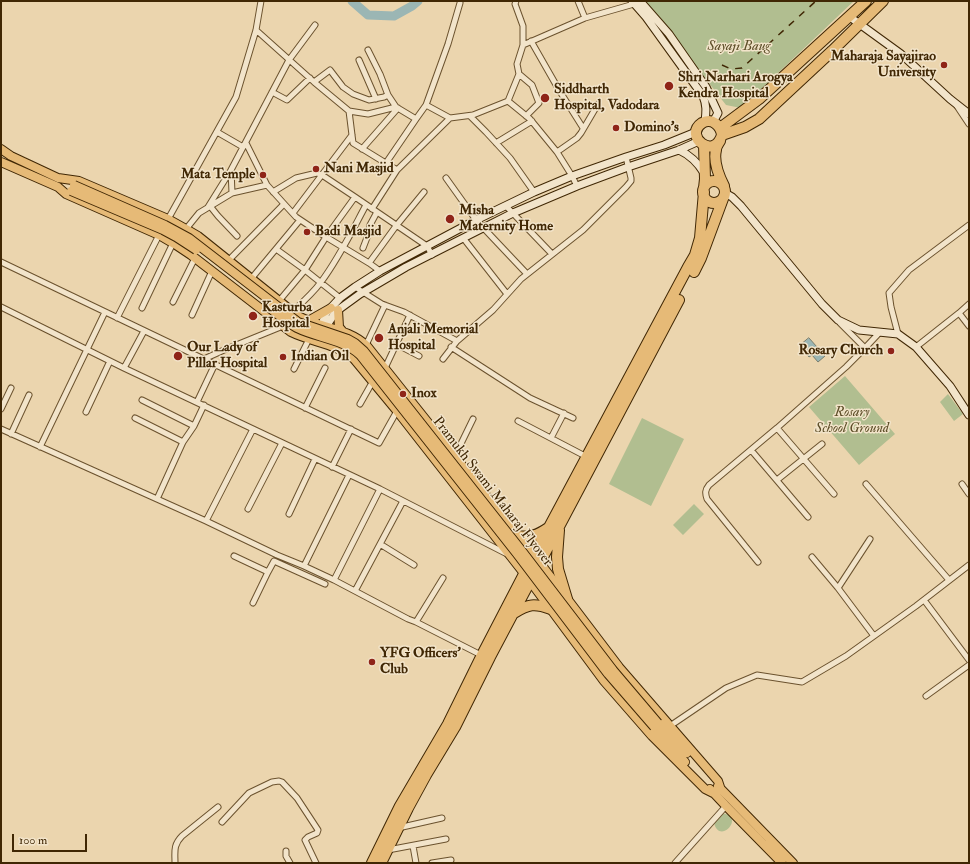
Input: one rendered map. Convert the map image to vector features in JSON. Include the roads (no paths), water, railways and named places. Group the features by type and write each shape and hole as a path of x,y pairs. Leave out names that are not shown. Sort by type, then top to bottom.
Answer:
{"highway":[{"path":"716,129 759,100 866,1"},
{"path":"567,599 558,569 554,527 587,457 695,255 700,238 705,179 700,140 701,124 716,129 745,127 759,119 883,1"},
{"path":"700,140 708,147 715,145 716,129"},
{"path":"381,863 383,849 400,806 486,657 527,577 701,258 724,192 715,158 716,129"},
{"path":"712,181 718,182 724,192 720,201 713,202 706,199 704,196 706,185 712,181"},
{"path":"518,536 534,536 554,527"},
{"path":"372,863 398,828 426,775 455,728 486,657 513,614 527,577"},
{"path":"513,614 525,607 534,605 551,609"}],"main road":[{"path":"1,149 58,182 66,194 159,235 173,243 196,258 298,336 342,350 349,354 373,381 510,555 604,681 652,736 705,789 713,793 782,863"},
{"path":"1,162 58,182 79,181 168,219 198,236 293,312 308,321 352,335 362,341 537,559 619,667 718,781 722,790 793,863"},
{"name":"Pramukh Swami Maharaj Flyover","path":"58,182 165,225 178,232 189,238 298,322 348,339 360,346 522,551 613,670 704,777 713,793"},
{"path":"308,321 335,309 339,327 344,333"},
{"name":"Pramukh Swami Maharaj Flyover","path":"704,777 722,790"}],"street":[{"path":"117,318 159,235 236,97 256,30 261,1"},
{"path":"426,105 450,118 470,116 508,101 519,74 517,64 523,44 523,26 516,1"},
{"path":"578,1 585,18"},
{"path":"523,44 585,18 635,2"},
{"path":"635,2 703,96 706,103 706,110 716,129"},
{"path":"635,2 669,34 706,87 718,113 716,129"},
{"path":"386,163 426,105 448,44 460,3"},
{"path":"850,16 901,54 969,114"},
{"path":"209,207 232,168 289,60 315,25"},
{"path":"256,30 349,111 368,114 397,108"},
{"path":"532,41 559,90 584,128"},
{"path":"368,50 380,74 388,95 397,108 416,119"},
{"path":"359,60 376,98"},
{"path":"314,82 330,70 343,87 353,94 369,100 388,95"},
{"path":"519,74 532,85 539,103 526,116"},
{"path":"272,92 287,100 310,78"},
{"path":"508,101 532,121 557,152 577,186"},
{"path":"954,102 969,124"},
{"path":"557,152 577,138 598,104"},
{"path":"362,149 397,108"},
{"path":"349,111 353,143 397,170"},
{"path":"470,116 510,158 534,192"},
{"path":"372,209 397,170 450,118"},
{"path":"496,143 532,121"},
{"path":"217,132 244,145 267,185 300,220 380,271"},
{"path":"293,214 352,135"},
{"path":"294,369 316,342 324,326 326,313 363,292 432,254 513,213 628,166 679,150 700,140"},
{"path":"335,309 340,298 380,271 476,220 534,192 572,176 664,145 700,140"},
{"path":"679,150 690,156 704,173"},
{"path":"443,359 451,347 493,310 521,279 582,230 629,183 631,178 626,157"},
{"path":"232,168 232,193"},
{"path":"273,192 296,178 317,173 355,197 426,246 432,254"},
{"path":"446,178 476,220 527,274"},
{"path":"186,229 199,213 232,193 267,185"},
{"path":"369,264 396,226 424,192"},
{"path":"724,192 732,197 822,304 865,348"},
{"path":"279,301 305,270 326,237 355,197"},
{"path":"228,261 284,204"},
{"path":"293,312 321,282 343,248 366,205"},
{"path":"506,206 552,254"},
{"path":"209,207 237,236"},
{"path":"363,248 370,225 377,212"},
{"path":"250,279 300,220"},
{"path":"898,334 889,293 909,270 969,226"},
{"path":"464,239 507,294"},
{"path":"142,308 173,243"},
{"path":"276,249 340,298"},
{"path":"173,302 196,258"},
{"path":"1,262 379,443 397,411"},
{"path":"192,315 212,271"},
{"path":"355,287 385,305 410,315 457,341"},
{"path":"916,347 969,304"},
{"path":"366,345 385,305"},
{"path":"1,307 124,368 380,489 510,555"},
{"path":"40,447 105,312"},
{"path":"958,313 969,326"},
{"path":"385,368 410,315"},
{"path":"838,320 859,330 898,334 916,347 967,407 969,416"},
{"path":"204,359 283,326"},
{"path":"124,368 144,330"},
{"path":"758,562 707,498 705,492 709,485 778,428 846,367 880,332"},
{"path":"396,344 419,356"},
{"path":"451,347 530,398 573,418"},
{"path":"86,412 110,361"},
{"path":"197,402 215,364"},
{"path":"305,408 325,368"},
{"path":"360,404 373,381"},
{"path":"1,409 10,388"},
{"path":"11,434 29,395"},
{"path":"142,400 194,426"},
{"path":"157,499 183,442 194,426 204,405"},
{"path":"551,438 564,413"},
{"path":"135,418 183,442"},
{"path":"455,456 473,419"},
{"path":"518,421 587,457"},
{"path":"778,428 834,494"},
{"path":"1,429 334,580 408,619 486,657"},
{"path":"206,521 253,429"},
{"path":"332,467 351,429"},
{"path":"248,509 282,443"},
{"path":"777,480 822,444"},
{"path":"751,450 808,517"},
{"path":"289,514 316,459"},
{"path":"304,566 349,475"},
{"path":"866,484 949,580"},
{"path":"962,484 969,494"},
{"path":"334,580 380,489"},
{"path":"355,591 403,501"},
{"path":"838,588 870,539"},
{"path":"380,544 414,564"},
{"path":"234,556 268,572"},
{"path":"812,557 838,588 874,636"},
{"path":"253,603 274,560 325,584"},
{"path":"670,726 726,688 758,675 802,682 846,656 924,600 969,565"},
{"path":"416,622 443,578"},
{"path":"924,600 969,660"},
{"path":"926,696 969,664"},
{"path":"222,822 249,793 272,782 282,782 298,798 318,830 318,833 308,837 305,840 316,863"},
{"path":"675,863 726,806"},
{"path":"175,863 175,848 177,841 218,807"},
{"path":"398,828 442,818"},
{"path":"383,849 413,846 446,839"},
{"path":"413,846 416,863"},
{"path":"286,851 286,856 290,863"},
{"path":"432,863 451,860"}],"water":[{"path":"809,338 825,356 818,362 812,355 809,357 806,353 808,350 803,343"}],"waterway":[{"path":"352,1 368,15 394,16 418,1"}],"railway":[{"path":"722,65 731,69 742,68 816,1"}],"place":[{"name":"Maharaja Sayajirao University","path":"944,65"},
{"name":"Shri Narhari Arogya Kendra Hospital","path":"669,86"},
{"name":"Siddharth Hospital, Vadodara","path":"545,98"},
{"name":"Domino's","path":"616,128"},
{"name":"Nani Masjid","path":"316,169"},
{"name":"Mata Temple","path":"263,175"},
{"name":"Misha Maternity Home","path":"450,219"},
{"name":"Badi Masjid","path":"307,232"},
{"name":"Kasturba Hospital","path":"253,316"},
{"name":"Anjali Memorial Hospital","path":"379,338"},
{"name":"Rosary Church","path":"891,351"},
{"name":"Our Lady of Pillar Hospital","path":"178,356"},
{"name":"Indian Oil","path":"283,357"},
{"name":"Inox","path":"403,394"},
{"name":"YFG Officers' Club","path":"372,662"}],"park label":[{"name":"Sayaji Baug","path":"739,47"},
{"name":"Rosary School Ground","path":"852,422"}]}
